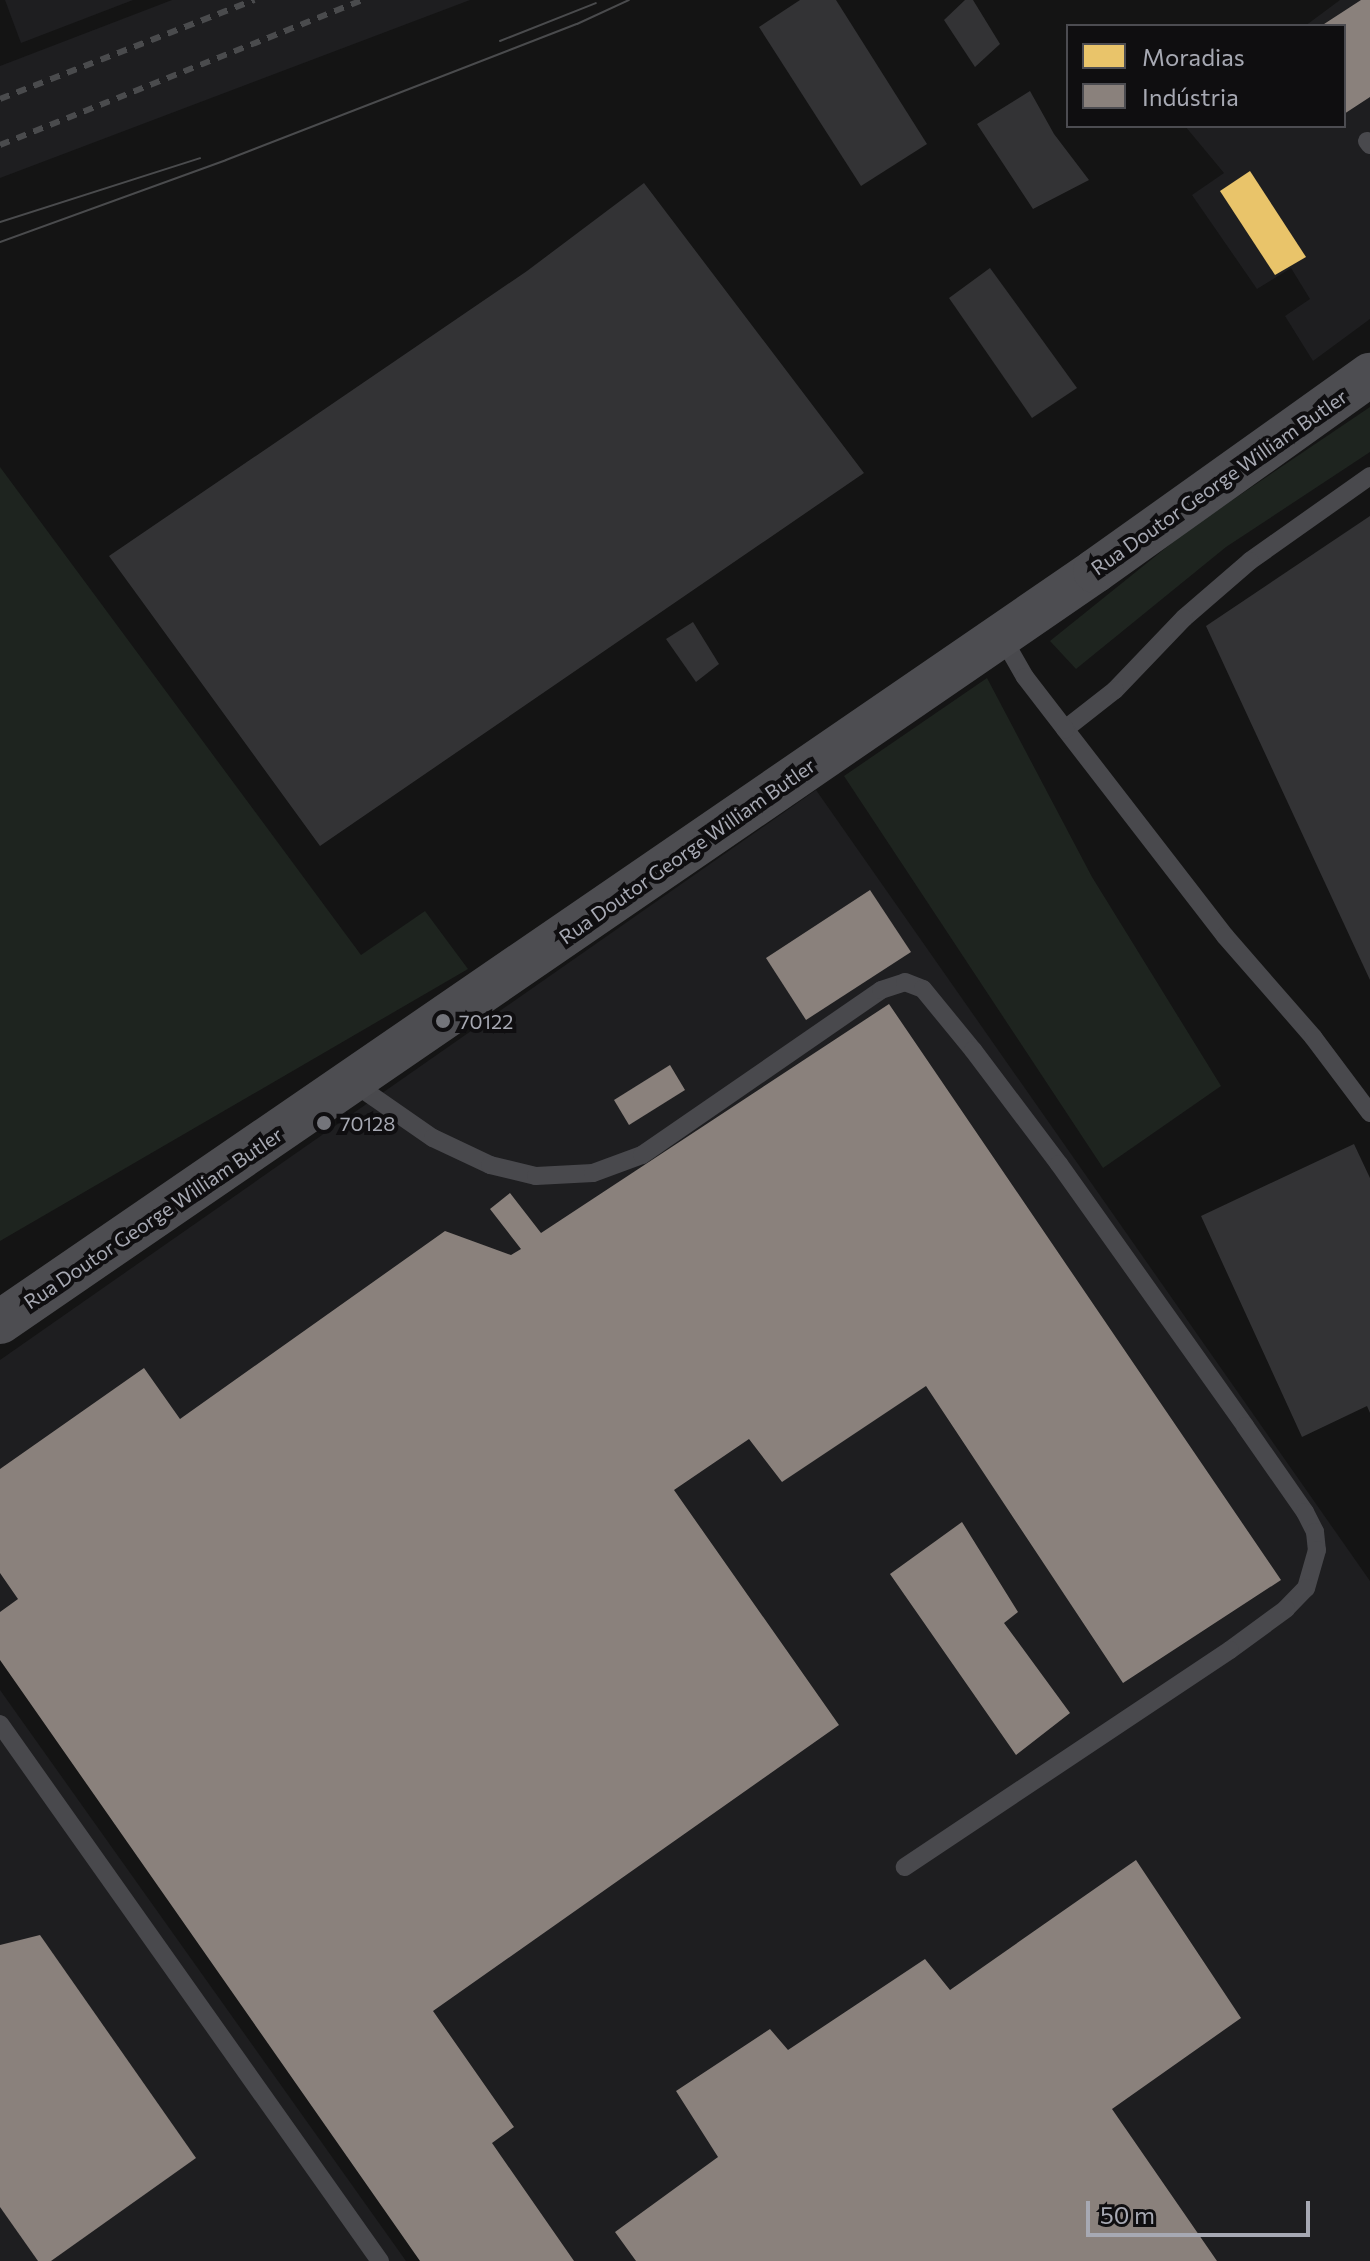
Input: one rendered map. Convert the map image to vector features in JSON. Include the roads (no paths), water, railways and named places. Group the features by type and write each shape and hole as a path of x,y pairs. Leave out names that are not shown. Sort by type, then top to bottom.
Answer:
{"street":[{"name":"Rua Doutor George William Butler","path":"0,1322 1001,635 1370,375"}],"lane":[{"path":"1065,729 1115,690 1184,618 1250,561 1370,476"},
{"path":"1001,635 1025,677 1065,729 1225,936 1322,1049 1370,1113"},
{"path":"352,1082 433,1138 490,1165 536,1176 593,1173 642,1155 881,990 905,982 923,989 973,1050 1059,1164 1236,1413 1305,1512 1315,1532 1317,1550 1306,1588 1286,1609 1230,1650 905,1867"},
{"path":"0,1724 380,2261"}],"tram line":[{"path":"0,242 226,160 577,24 629,0"},
{"path":"500,41 596,3"},
{"path":"0,222 200,158"}],"railway":[{"path":"0,99 254,0"},
{"path":"0,145 363,0"}],"place":[{"name":"70122","path":"443,1021"},
{"name":"70128","path":"324,1123"}]}
